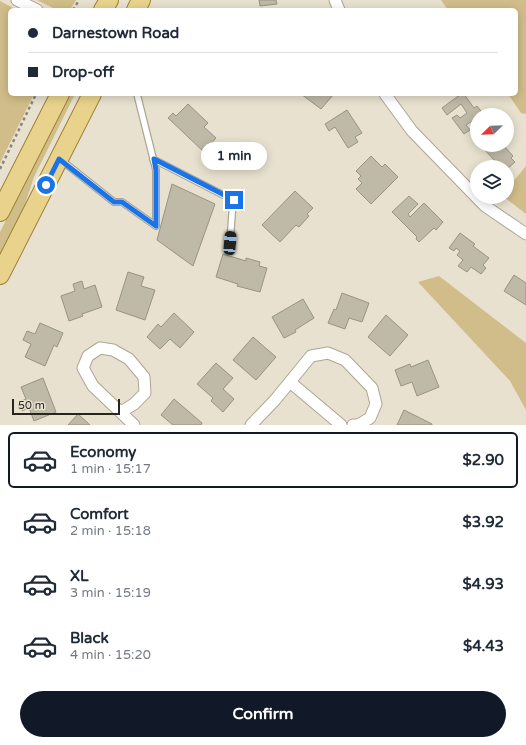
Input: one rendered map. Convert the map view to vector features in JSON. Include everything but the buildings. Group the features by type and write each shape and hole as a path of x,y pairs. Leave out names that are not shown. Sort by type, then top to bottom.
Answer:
{"main road":[{"path":"0,212 59,96"},
{"path":"0,275 91,96"}],"street":[{"path":"18,0 33,8"},
{"path":"386,96 412,131 485,206 526,234"},
{"path":"121,412 134,404 145,393 144,377 129,359 113,350 100,348 88,356 83,368 93,386 134,425"},
{"path":"251,425 290,382 311,356 328,353 345,360 372,388 376,404 370,418 358,425 353,425"},
{"path":"290,382 341,425"}],"lane":[{"path":"59,159 114,202 122,202 156,226 156,170 138,96"},
{"path":"154,159 234,200 230,243"}],"path":[{"path":"0,169 35,96"}],"shaded area":[{"path":"37,0 76,0 71,8 53,8"},
{"path":"441,0 526,0 526,114 521,113 509,96 518,96 518,8 447,8"},
{"path":"0,1 13,8 8,8 8,96 33,96 0,163"},
{"path":"69,96 74,96 34,177 23,210 0,258 0,232"},
{"path":"526,166 526,214 513,204 514,181"},
{"path":"439,276 526,343 526,410 510,381 418,282"}],"route":[{"path":"46,185 59,159 114,202 122,202 156,226 156,170 154,159 234,200"}]}
